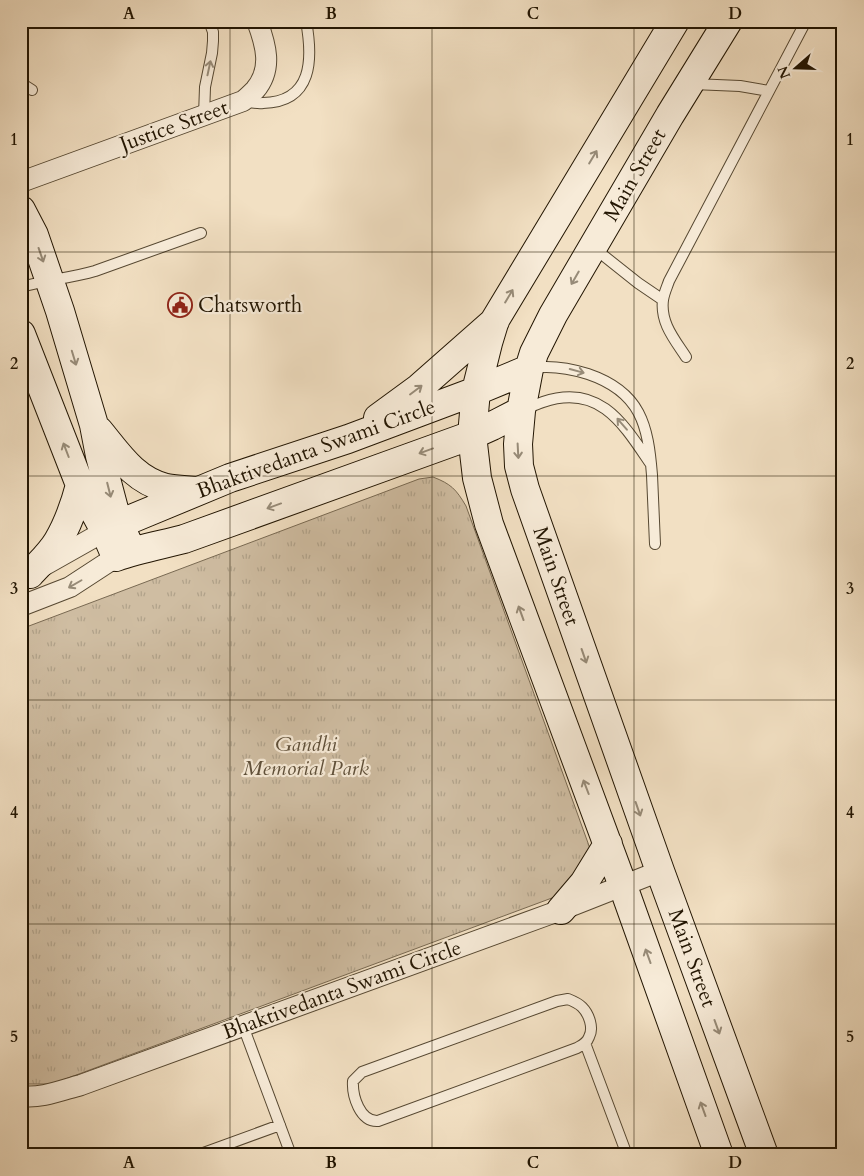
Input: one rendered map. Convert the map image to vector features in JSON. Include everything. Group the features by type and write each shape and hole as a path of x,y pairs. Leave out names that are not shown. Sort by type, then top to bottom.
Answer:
{"street":[{"name":"Justice Street","path":"21,182 243,101 255,90 263,77 266,65 266,48 257,21"},
{"name":"Main Street","path":"675,21 495,320 476,391 472,435 477,478 489,524 608,844 719,1155"},
{"name":"Main Street","path":"728,21 593,247 534,353 528,368 518,444 519,466 525,489 660,871 764,1155"},
{"path":"21,210 34,235 50,280 94,426 105,473 112,528"},
{"path":"348,439 419,388 495,320"},
{"path":"21,334 80,486 112,528 124,554"},
{"name":"Bhaktivedanta Swami Circle","path":"26,576 112,528 198,491 230,478 348,439 476,391 528,368"},
{"name":"Bhaktivedanta Swami Circle","path":"21,606 70,587 124,554 184,539 472,435 521,411"},
{"path":"94,426 133,472 166,488 198,491"},
{"path":"26,576 58,541 71,513 80,486"},
{"path":"561,910 584,883 608,844"},
{"name":"Bhaktivedanta Swami Circle","path":"21,1096 52,1094 81,1085 561,910 660,871"}],"lane":[{"path":"204,116 205,87 214,41 209,21"},
{"path":"243,101 261,104 274,103 294,94 302,86 310,61 310,40 306,21"},
{"path":"686,357 668,329 664,316 663,300 669,281 806,21"},
{"path":"21,82 32,90"},
{"path":"689,84 740,86 769,91"},
{"path":"21,287 79,276 201,233"},
{"path":"593,247 638,283 663,300"},
{"path":"528,368 552,366 594,376 624,393 634,405 644,422 648,439 655,544"},
{"path":"521,411 544,401 566,397 591,400 605,408 619,420 651,464"},
{"path":"568,999 583,1007 589,1018 591,1029 590,1036 585,1043 378,1121 372,1122 366,1118 354,1096 353,1081 362,1072 557,1001 568,999"},
{"path":"243,1026 291,1155"},
{"path":"585,1043 627,1155"},
{"path":"198,1155 280,1125"}],"green space":[{"name":"Gandhi Memorial Park","path":"433,477 453,488 466,506 592,854 560,895 52,1084 21,1084 21,629 419,479"}],"place":[{"name":"Chatsworth","path":"180,305"}]}
